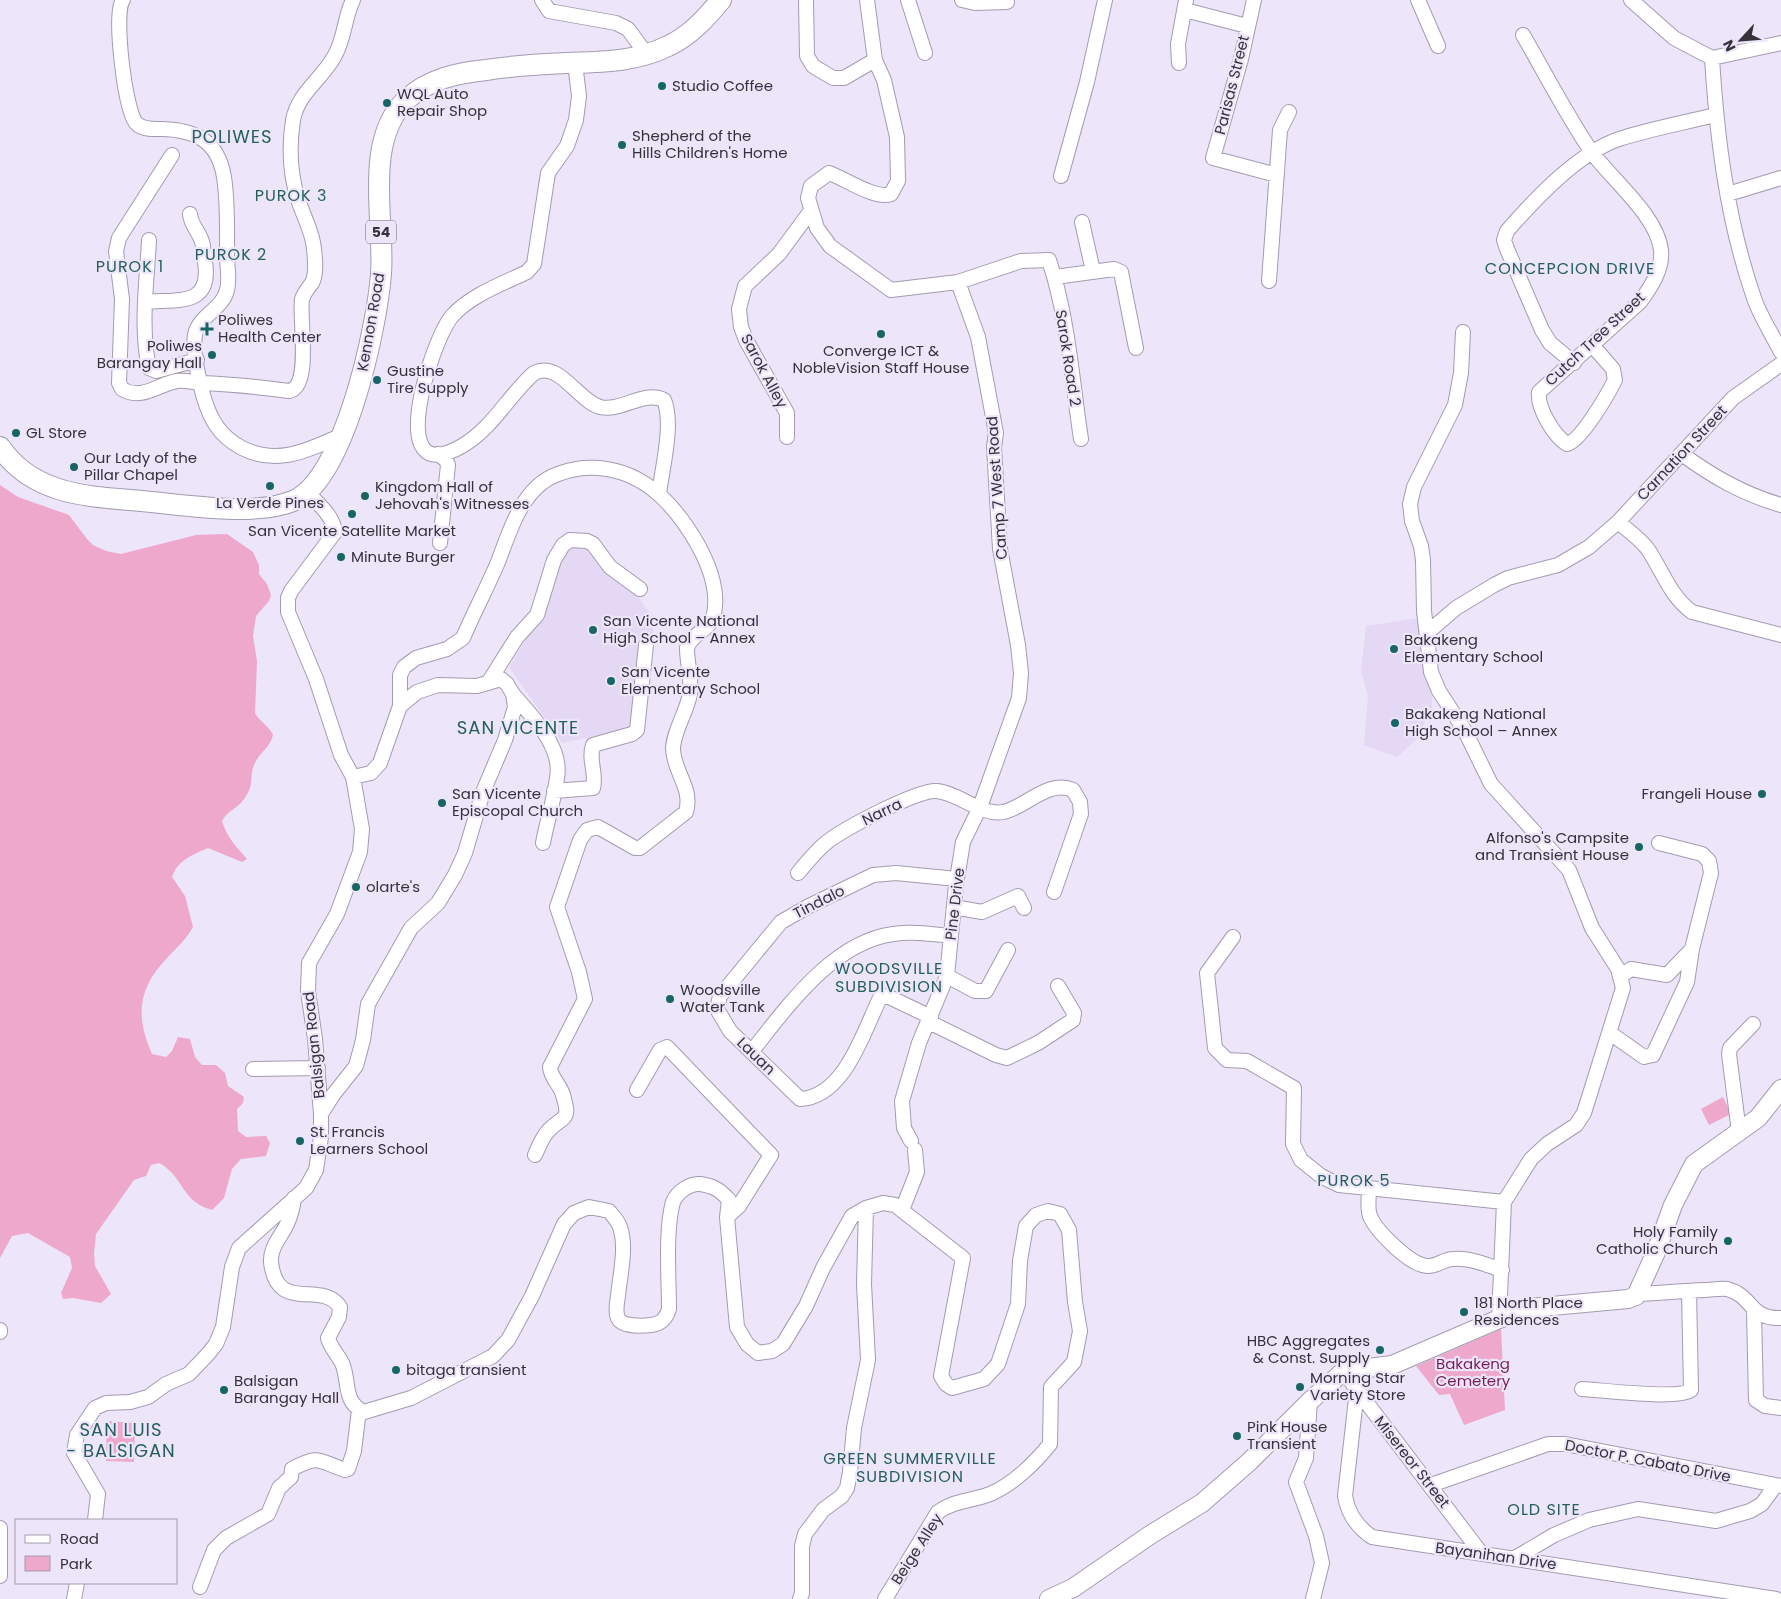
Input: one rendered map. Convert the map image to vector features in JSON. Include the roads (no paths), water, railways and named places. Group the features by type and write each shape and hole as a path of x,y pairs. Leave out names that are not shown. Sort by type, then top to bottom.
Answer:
{"highway":[{"name":"Kennon Road","path":"0,447 12,463 32,478 72,494 92,497 242,508 285,504 307,492 330,460 342,436 364,369 377,309 381,272 379,178 384,145 396,113 407,99 449,75 507,67 610,62 647,55 670,46 690,33 721,0"}],"main road":[{"path":"1049,1599 1073,1588 1150,1535 1202,1503 1249,1462 1310,1401 1344,1371 1392,1365 1499,1319 1530,1308 1628,1299 1638,1294 1664,1233 1673,1205 1694,1164 1704,1154 1758,1118 1781,1089"}],"street":[{"path":"123,0 119,7 118,16 122,63 133,119 142,128 186,131 205,141 217,153 224,176 227,226 227,291 220,305 196,332 200,383 207,406 219,431 226,438 253,453 265,456 289,455 342,436"},
{"path":"172,155 119,238 116,251 122,299 118,375 122,389 127,392 143,393 175,382 247,385 289,391 295,390 299,385 303,341 302,300 314,276 315,251 313,239 294,184 291,158 293,121 300,99 335,56 345,33 353,0"},
{"path":"542,0 549,11 616,23 628,29 647,55"},
{"path":"806,0 807,56 813,66 833,78 844,78 875,60"},
{"path":"867,0 875,60 884,80 893,117 898,155 898,181 891,194 886,196 876,195 830,173 810,186 808,198 810,212 817,228 830,246 891,290 958,282 1021,261 1036,259 1049,260 1055,277 1114,269 1120,272 1136,348"},
{"path":"908,0 925,53"},
{"path":"962,0 975,3 1007,2"},
{"path":"1061,176 1087,82 1105,0"},
{"path":"1247,26 1254,0"},
{"path":"1418,0 1438,46"},
{"path":"1631,0 1674,38 1712,58 1781,43"},
{"path":"1179,63 1178,44 1185,5"},
{"name":"Parisas Street","path":"1185,5 1247,26 1241,59 1213,158 1277,175"},
{"name":"Cutch Tree Street","path":"1523,35 1592,152 1627,190 1658,236 1661,251 1659,267 1651,286 1640,302 1592,345 1574,363 1541,388 1539,400 1558,436 1564,443 1572,442 1593,416 1615,380 1612,369 1592,345"},
{"path":"1712,58 1715,115 1739,246 1754,299 1781,352"},
{"path":"440,543 448,465 446,460 438,454 424,449 418,439 416,428 433,352 444,327 464,305 527,272 534,264 548,173 567,146 576,120 579,96 575,63"},
{"path":"1269,281 1280,130 1289,112"},
{"path":"1574,363 1550,343 1542,330 1504,240 1507,231 1561,176 1592,152 1618,140 1715,115"},
{"path":"1728,194 1781,178"},
{"name":"Sarok Alley","path":"787,437 787,413 746,340 740,326 739,309 745,286 779,254 810,212"},
{"path":"145,302 190,299 202,292 208,276 204,250 200,237 191,223 190,214"},
{"path":"1082,222 1093,271"},
{"path":"149,240 145,302 146,353 149,368 156,371 197,360"},
{"name":"Sarok Road 2","path":"1055,277 1081,439"},
{"name":"Camp 7 West Road","path":"958,282 978,337 996,433 994,447 1000,549 1018,645 1021,673 1019,698"},
{"path":"1463,332 1462,373 1455,404 1411,496 1412,521 1421,546 1424,611 1433,680 1465,731 1491,784 1563,860 1569,870 1592,928 1621,976 1621,996 1587,1105 1580,1121 1547,1144 1531,1159 1504,1202 1499,1319"},
{"name":"Carnation Street","path":"1427,633 1456,608 1494,585 1508,578 1558,565 1589,547 1618,522 1733,398 1781,364"},
{"path":"438,454 455,450 474,438 492,422 530,377 545,370 557,374 589,402 601,407 632,403 647,397 657,397 664,400 668,409 668,422 659,494"},
{"path":"1682,454 1711,476 1741,492 1781,505"},
{"path":"353,777 365,776 376,770 400,706 400,675 404,667 416,658 447,648 463,638 518,514 538,486 553,476 575,469 610,468 632,476 659,494 682,518 707,563 713,585 714,613 711,622 689,641 687,648 690,694 673,748 689,803 686,812 640,848 635,848 598,827 587,830 580,840 557,907 585,999 550,1067 551,1077 563,1092 567,1111 564,1120 549,1130 535,1155"},
{"name":"Balsigan Road","path":"95,1519 98,1494 74,1453 80,1430 95,1408 101,1405 130,1402 148,1397 166,1384 189,1374 197,1366 216,1344 223,1327 232,1267 239,1248 306,1188 316,1170 321,1137 321,1114 318,1068 308,991 309,963 337,914 360,852 362,829 353,777 336,744 316,679 288,612 288,598 291,592 334,532 334,524 329,516 307,492"},
{"path":"1618,522 1643,543 1668,588 1681,604 1692,612 1781,635"},
{"path":"488,683 517,637 537,615 554,560 563,544 570,540 587,541 593,544 610,567 640,589"},
{"path":"554,791 593,788 594,782 590,753 592,745 632,734 637,730 646,645"},
{"path":"400,706 417,692 438,685 477,686 501,679 507,684 545,733 553,750 558,777 543,843"},
{"path":"321,1114 356,1066 363,1040 368,1004 411,928 438,902 455,875 472,832 483,792 505,740 515,707 513,694"},
{"name":"Pine Drive","path":"902,1210 917,1172 913,1146 904,1128 902,1101 919,1044 947,976 957,879 963,842 980,807 1019,698"},
{"name":"Narra","path":"798,873 828,841 877,814 925,792 938,791 980,807 1000,812 1060,787 1074,790 1080,802 1081,814 1054,892"},
{"path":"1610,1033 1644,1057 1653,1055 1687,982 1692,949 1711,873 1708,861 1702,854 1659,843"},
{"name":"Tindalo","path":"718,1001 781,922 808,906 873,875 896,873 957,879"},
{"path":"954,907 982,912 1018,896 1024,908"},
{"path":"752,1051 792,1001 838,957 868,940 892,934 915,932 951,936"},
{"path":"1233,937 1207,973 1215,1048 1227,1060 1248,1061 1292,1086 1295,1093 1293,1144 1301,1160 1321,1176 1340,1185 1504,1202"},
{"path":"1621,976 1631,969 1667,975 1692,949"},
{"path":"947,976 975,991 986,991 1008,950"},
{"path":"930,1020 996,1055 1007,1058 1038,1043 1072,1020 1074,1013 1058,986"},
{"name":"Lauan","path":"718,1001 717,1008 723,1022 800,1100 808,1099 828,1087 852,1059 880,998 887,996 930,1020"},
{"path":"1739,1132 1729,1054 1730,1048 1753,1024"},
{"path":"637,1090 660,1050 667,1047 771,1155 739,1206 727,1217"},
{"path":"253,1069 318,1068"},
{"path":"294,1198 288,1222 271,1252 272,1271 280,1285 288,1293 325,1296 337,1302 340,1308 339,1317 328,1338 342,1364 349,1397 359,1410 364,1412 374,1411 402,1402 457,1375 499,1351 532,1296 556,1240 574,1213 589,1207 609,1211 620,1227 622,1249 617,1312 621,1322 633,1325 658,1324 668,1314 670,1228 674,1201 682,1190 698,1184 714,1187 729,1200 727,1217 737,1327 747,1344 758,1353 772,1351 783,1344 806,1306 823,1268 850,1220 856,1214 866,1208 883,1203 895,1205 902,1210"},
{"path":"1369,1189 1369,1214 1375,1224 1390,1241 1416,1263 1428,1266 1451,1259 1465,1259 1502,1270"},
{"path":"805,1597 802,1546 805,1534 813,1520 842,1496 847,1488 854,1428 868,1360 864,1284 866,1208"},
{"name":"Beige Alley","path":"885,1599 938,1512 949,1505 990,1494 1029,1466 1050,1444 1051,1387 1074,1362 1080,1331 1075,1302 1069,1230 1060,1214 1048,1211 1036,1215 1026,1226 1020,1261 1018,1304 998,1364 984,1379 952,1388 946,1384 941,1376 963,1258 902,1210"},
{"path":"1638,1294 1726,1289 1750,1303 1754,1311 1756,1400 1765,1406 1781,1408"},
{"path":"1582,1389 1658,1394 1686,1393 1691,1390 1688,1291"},
{"path":"1754,1311 1768,1318 1781,1318"},
{"name":"Misereor Street","path":"1344,1371 1481,1553"},
{"name":"Bayanihan Drive","path":"1357,1390 1345,1496 1347,1506 1361,1529 1372,1537 1776,1599"},
{"path":"1310,1401 1306,1458 1296,1482 1316,1536 1322,1563 1313,1599"},
{"path":"200,1587 214,1550 226,1538 268,1514 279,1488 291,1477 292,1469 312,1459 329,1462 345,1470 348,1469 354,1451 359,1410"},
{"name":"Doctor P. Cabato Drive","path":"1431,1485 1532,1448 1548,1444 1565,1444 1778,1486"},
{"path":"1515,1558 1554,1534 1589,1520 1638,1510 1716,1521 1750,1511 1762,1504 1778,1486"},
{"path":"0,1528 0,1576"},
{"path":"74,1599 77,1584"}],"place":[{"name":"Studio Coffee","path":"662,86"},
{"name":"WQL Auto Repair Shop","path":"387,103"},
{"name":"Shepherd of the Hills Children's Home","path":"622,145"},
{"name":"Poliwes Health Center","path":"207,329"},
{"name":"Converge ICT & NobleVision Staff House","path":"881,334"},
{"name":"Poliwes Barangay Hall","path":"212,355"},
{"name":"Gustine Tire Supply","path":"377,380"},
{"name":"GL Store","path":"16,433"},
{"name":"Our Lady of the Pillar Chapel","path":"74,467"},
{"name":"La Verde Pines","path":"270,486"},
{"name":"Kingdom Hall of Jehovah's Witnesses","path":"365,496"},
{"name":"San Vicente Satellite Market","path":"352,514"},
{"name":"Minute Burger","path":"341,557"},
{"name":"San Vicente National High School – Annex","path":"593,630"},
{"name":"Bakakeng Elementary School","path":"1394,649"},
{"name":"San Vicente Elementary School","path":"611,681"},
{"name":"Bakakeng National High School – Annex","path":"1395,723"},
{"name":"Frangeli House","path":"1762,794"},
{"name":"San Vicente Episcopal Church","path":"442,803"},
{"name":"Alfonso's Campsite and Transient House","path":"1639,847"},
{"name":"olarte's","path":"356,887"},
{"name":"Woodsville Water Tank","path":"670,999"},
{"name":"St. Francis Learners School","path":"300,1141"},
{"name":"Holy Family Catholic Church","path":"1728,1241"},
{"name":"181 North Place Residences","path":"1464,1312"},
{"name":"HBC Aggregates & Const. Supply","path":"1380,1350"},
{"name":"bitaga transient","path":"396,1370"},
{"name":"Morning Star Variety Store","path":"1300,1387"},
{"name":"Balsigan Barangay Hall","path":"224,1390"},
{"name":"Pink House Transient","path":"1237,1436"}],"district":[{"name":"POLIWES","path":"232,137"},
{"name":"PUROK 3","path":"291,195"},
{"name":"PUROK 2","path":"231,254"},
{"name":"PUROK 1","path":"130,266"},
{"name":"CONCEPCION DRIVE","path":"1570,268"},
{"name":"SAN VICENTE","path":"518,728"},
{"name":"WOODSVILLE SUBDIVISION","path":"889,977"},
{"name":"PUROK 5","path":"1354,1180"},
{"name":"SAN LUIS - BALSIGAN","path":"121,1440"},
{"name":"GREEN SUMMERVILLE SUBDIVISION","path":"910,1467"},
{"name":"OLD SITE","path":"1544,1509"}],"park label":[{"name":"Bakakeng Cemetery","path":"1473,1372"}]}
